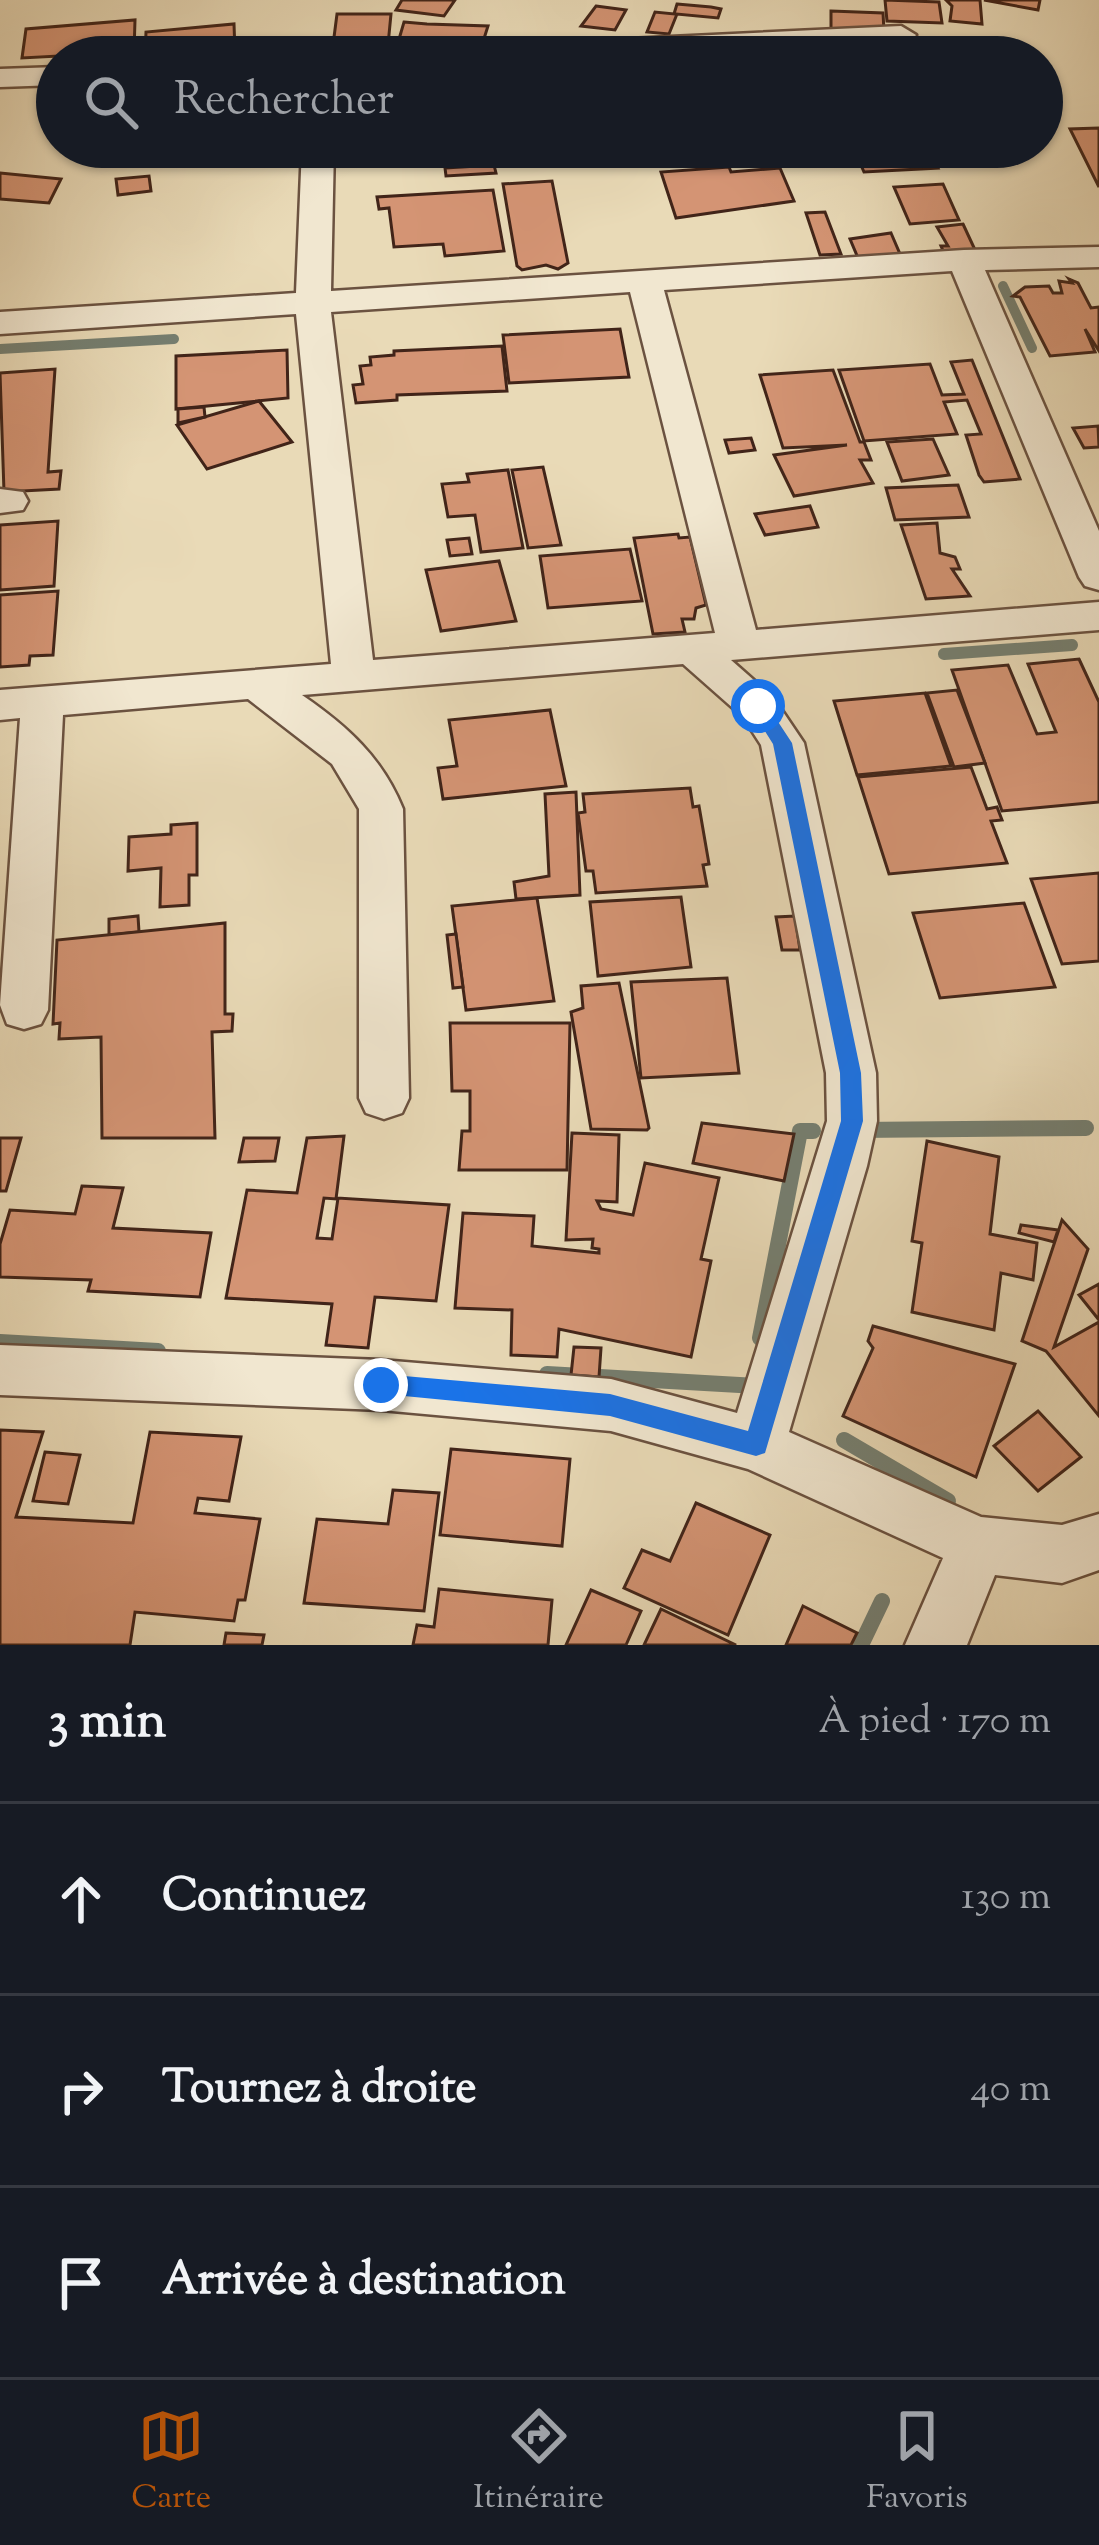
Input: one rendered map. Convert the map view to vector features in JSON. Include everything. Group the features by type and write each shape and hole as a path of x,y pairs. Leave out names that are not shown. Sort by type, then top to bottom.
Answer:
{"street":[{"path":"880,36 901,35"},
{"path":"0,79 36,77"},
{"path":"317,168 313,305 354,678"},
{"path":"0,323 964,260 1099,257"},
{"path":"964,260 1099,577"},
{"path":"645,283 715,647 782,743 850,1073 852,1121 841,1166 756,1445"},
{"path":"24,1010 21,703 1099,616"},
{"path":"257,685 349,752 372,779 380,809 384,1098"},
{"path":"0,1370 381,1385 610,1405 756,1445 978,1546 1061,1554 1099,1542"},
{"path":"936,1645 978,1546"}],"building":[{"path":"402,0 455,0 444,16 396,10"},
{"path":"885,0 939,2 942,23 887,21"},
{"path":"946,0 980,0 982,24 950,21 952,6"},
{"path":"984,0 1040,0 1038,10"},
{"path":"677,4 721,9 718,18 677,14 669,34 647,32 655,12 674,14"},
{"path":"596,6 626,10 615,30 581,26"},
{"path":"831,11 883,13 884,31 831,29"},
{"path":"337,14 391,14 389,36 334,36"},
{"path":"135,20 134,36 36,36 36,57 22,58 26,29"},
{"path":"404,22 488,26 485,36 400,36"},
{"path":"234,24 234,36 146,36 146,32"},
{"path":"1099,128 1099,187 1070,129"},
{"path":"445,168 495,168 496,173 446,176"},
{"path":"780,168 794,201 676,218 661,172"},
{"path":"862,168 938,168 864,172"},
{"path":"0,173 61,179 49,203 0,199"},
{"path":"149,176 151,191 118,195 116,179"},
{"path":"552,181 568,263 558,269 546,265 522,270 517,266 503,184"},
{"path":"943,184 959,220 910,224 894,187"},
{"path":"493,190 504,251 445,256 443,244 394,247 389,208 379,209 377,197"},
{"path":"825,212 841,254 820,255 806,213"},
{"path":"963,224 976,252 945,255 941,246 948,246 937,227"},
{"path":"891,233 900,254 858,258 850,239"},
{"path":"1069,279 1078,283 1091,308 1099,307 1099,351 1085,329 1095,352 1050,356 1020,297 1013,296 1025,287 1049,286 1053,293 1062,293 1059,281 1072,283"},
{"path":"620,329 629,377 509,383 503,335"},
{"path":"502,346 507,391 397,395 397,400 356,403 353,385 363,384 360,366 371,365 370,357 394,355 394,351"},
{"path":"287,350 288,398 176,409 176,356"},
{"path":"972,360 1020,479 984,482 979,475 966,435 981,434 967,400 944,402 957,434 864,441 839,370 930,364 942,395 964,394 951,362"},
{"path":"55,369 48,472 61,471 59,489 4,492 0,373"},
{"path":"833,370 871,460 860,460 873,483 794,496 774,455 847,445 783,448 760,375"},
{"path":"259,401 292,442 207,469 177,425"},
{"path":"204,407 205,417 178,423 178,409"},
{"path":"1098,426 1099,447 1084,448 1073,428"},
{"path":"751,438 755,450 729,453 725,440"},
{"path":"933,439 949,475 902,481 887,442"},
{"path":"543,467 561,545 528,548 512,470"},
{"path":"508,470 523,548 481,552 475,515 448,517 442,484 469,482 467,474"},
{"path":"958,485 969,517 895,520 886,488"},
{"path":"810,506 818,527 765,535 755,514"},
{"path":"58,521 54,586 0,590 0,525"},
{"path":"937,523 940,553 955,557 960,569 952,569 970,596 926,599 901,525"},
{"path":"678,534 679,538 690,537 706,605 696,608 694,619 682,619 685,632 653,634 634,538"},
{"path":"469,538 472,554 450,556 447,540"},
{"path":"630,549 642,601 548,608 540,556"},
{"path":"499,561 516,621 441,631 426,570"},
{"path":"58,591 53,655 30,656 29,665 0,667 0,595"},
{"path":"1079,659 1099,702 1099,802 1002,811 952,670 1008,665 1037,734 1056,732 1028,664"},
{"path":"957,690 985,763 954,767 927,693"},
{"path":"925,693 951,766 857,775 834,701"},
{"path":"550,710 566,786 443,799 438,768 457,766 449,720"},
{"path":"971,767 987,809 997,807 1002,820 991,821 1007,863 889,874 858,777"},
{"path":"690,788 693,807 699,806 709,864 703,865 707,886 596,893 593,871 586,871 578,813 585,812 583,794"},
{"path":"576,792 580,895 516,899 514,882 549,876 545,794"},
{"path":"197,823 197,875 189,875 189,905 160,907 161,868 128,871 129,837 171,834 171,825"},
{"path":"1099,873 1099,961 1062,964 1031,879"},
{"path":"681,897 691,967 598,976 590,902"},
{"path":"537,898 554,1001 466,1010 452,906"},
{"path":"1024,903 1055,987 940,998 913,913"},
{"path":"138,916 139,932 109,935 109,919"},
{"path":"795,916 800,950 782,950 776,917"},
{"path":"225,923 225,1014 233,1014 232,1031 212,1032 215,1138 102,1138 101,1037 59,1039 60,1023 53,1024 57,940"},
{"path":"456,934 463,987 453,988 447,935"},
{"path":"727,978 739,1073 641,1078 631,982"},
{"path":"619,983 647,1130 591,1129 571,1012 583,1008 581,986"},
{"path":"450,1023 570,1023 567,1170 459,1170 462,1131 470,1131 470,1091 452,1091"},
{"path":"702,1123 794,1134 784,1181 693,1163"},
{"path":"572,1133 619,1135 617,1202 597,1201 601,1209 633,1215 645,1163 719,1178 701,1259 711,1261 691,1357 559,1329 557,1357 511,1355 512,1310 455,1308 463,1213 534,1216 532,1246 599,1253 592,1248 593,1239 566,1240"},
{"path":"344,1136 336,1199 324,1198 317,1238 332,1239 338,1198 449,1205 436,1301 375,1297 368,1348 326,1345 332,1304 226,1298 247,1190 297,1193 307,1138"},
{"path":"0,1138 21,1138 6,1191 0,1191"},
{"path":"244,1138 279,1138 275,1161 239,1162"},
{"path":"927,1141 999,1157 990,1234 1037,1243 1033,1280 1001,1273 994,1330 912,1312 922,1243 912,1241"},
{"path":"82,1186 123,1188 113,1228 211,1233 200,1297 88,1291 91,1280 0,1277 0,1244 10,1210 75,1214"},
{"path":"1062,1220 1088,1249 1054,1347 1099,1322 1099,1416 1046,1351 1022,1341"},
{"path":"1021,1225 1058,1230 1054,1242 1019,1233"},
{"path":"1099,1284 1099,1320 1079,1295"},
{"path":"873,1326 1015,1364 976,1477 843,1416 873,1348 868,1341"},
{"path":"574,1347 601,1348 599,1377 571,1375"},
{"path":"1038,1411 1081,1457 1038,1491 994,1446"},
{"path":"0,1430 43,1432 16,1517 133,1523 150,1432 241,1437 229,1501 198,1498 195,1513 260,1519 245,1600 238,1600 234,1621 135,1612 130,1645 0,1645"},
{"path":"451,1449 570,1459 562,1546 440,1535"},
{"path":"45,1452 80,1455 68,1504 33,1501"},
{"path":"393,1490 439,1493 424,1611 304,1603 317,1519 388,1524"},
{"path":"696,1503 770,1535 728,1635 624,1588 642,1550 670,1561"},
{"path":"439,1589 552,1600 548,1645 413,1645 417,1625 434,1627"},
{"path":"591,1590 641,1611 626,1645 566,1645"},
{"path":"803,1606 857,1633 851,1645 786,1645"},
{"path":"661,1609 736,1645 644,1645"},
{"path":"226,1633 264,1635 262,1645 224,1645"}],"waterway":[{"path":"1003,286 1032,348"},
{"path":"0,349 174,339"},
{"path":"944,654 1072,645"},
{"path":"857,1130 1086,1128"},
{"path":"760,1338 800,1131 813,1131"},
{"path":"0,1342 158,1351"},
{"path":"547,1374 757,1386"},
{"path":"844,1440 948,1501"},
{"path":"861,1645 882,1601"}],"route":[{"path":"381,1385 610,1405 756,1445 852,1121 850,1073 782,743 758,706"}]}
